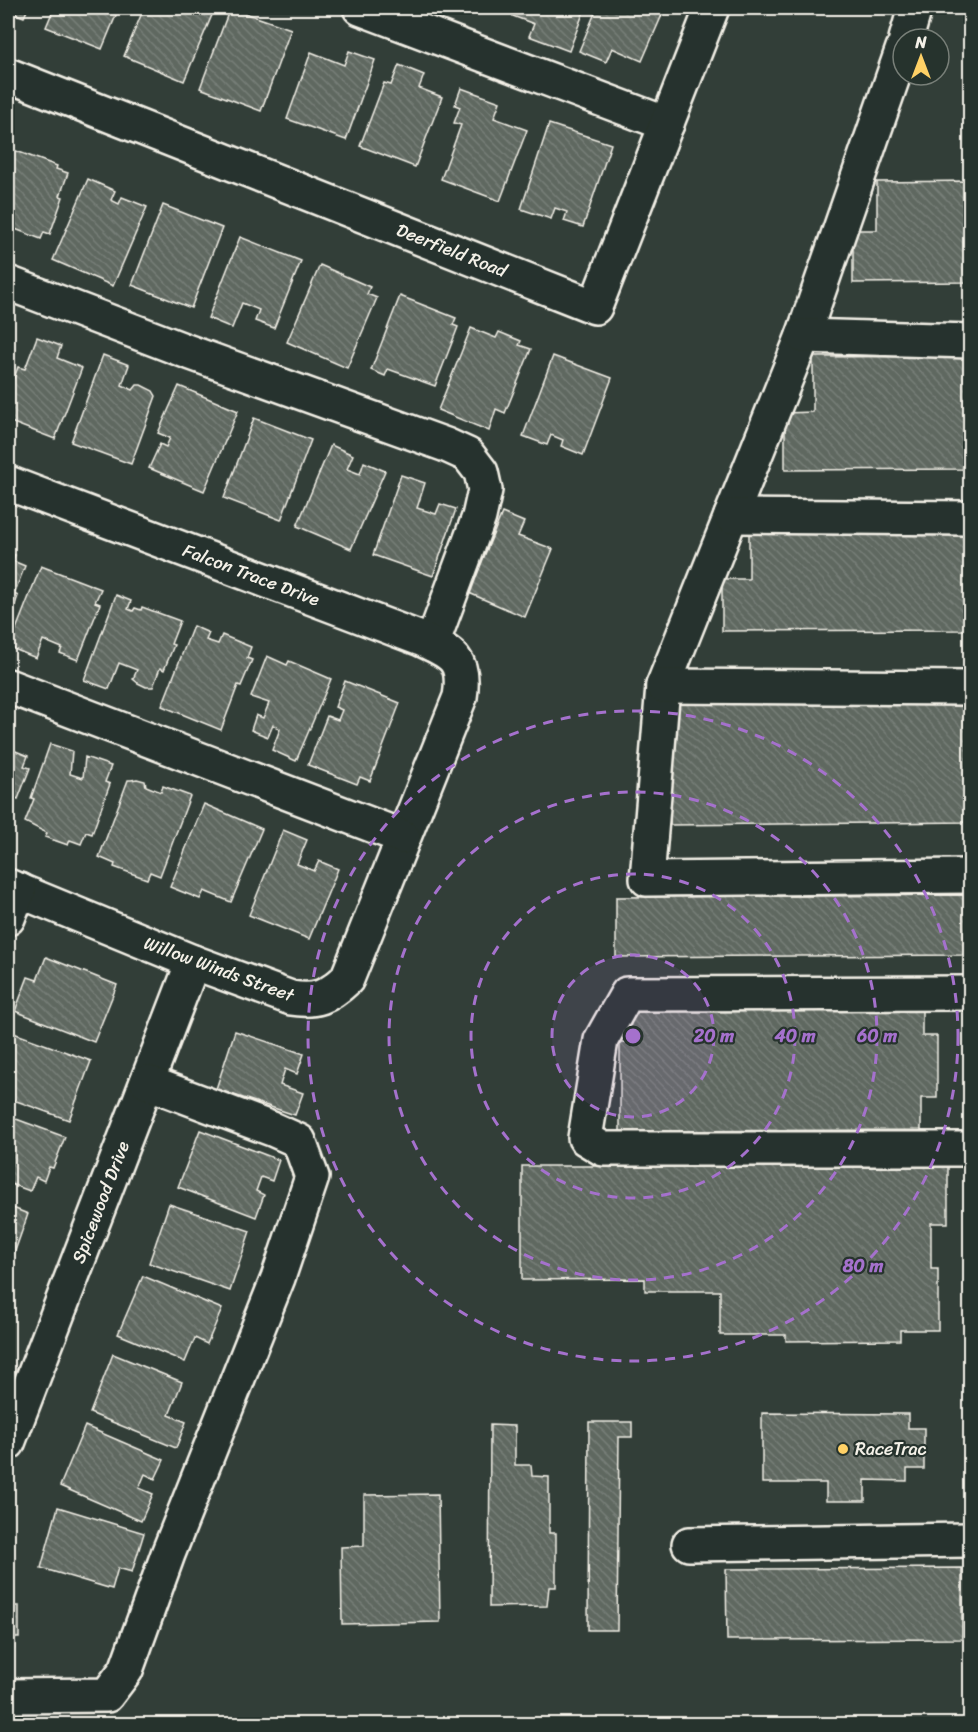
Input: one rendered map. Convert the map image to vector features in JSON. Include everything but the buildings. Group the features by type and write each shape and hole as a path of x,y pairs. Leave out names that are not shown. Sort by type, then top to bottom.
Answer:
{"street":[{"path":"360,8 667,124"},
{"name":"Deerfield Road","path":"8,75 596,307 712,8"},
{"path":"909,27 915,8"},
{"path":"891,83 803,336 663,686 647,879 970,876"},
{"path":"8,283 468,455 481,472 484,490 479,517 432,644"},
{"path":"803,336 970,341"},
{"name":"Falcon Trace Drive","path":"8,483 432,644 452,655 461,670 460,697"},
{"path":"731,516 970,518"},
{"path":"8,686 404,837"},
{"path":"663,686 970,688"},
{"name":"Willow Winds Street","path":"11,898 291,998 306,1000 322,997 336,990 347,979 460,697"},
{"name":"Spicewood Drive","path":"8,1443 193,962"},
{"path":"970,993 627,994 601,1040 585,1138 603,1149 970,1149"},
{"path":"8,1696 107,1695 126,1670 168,1554 278,1278 312,1177 298,1141 147,1082"},
{"path":"689,1544 970,1540"}],"place":[{"name":"RaceTrac","path":"843,1449"}]}
